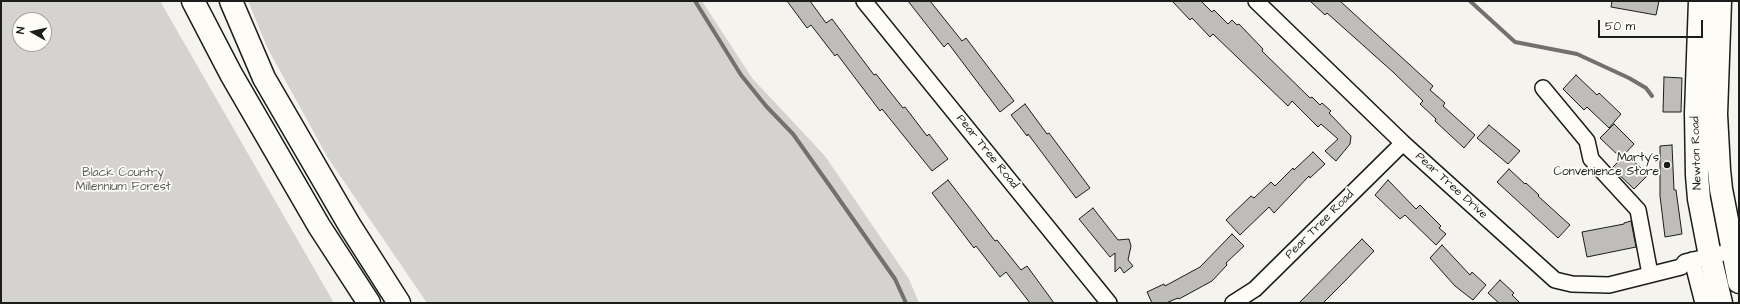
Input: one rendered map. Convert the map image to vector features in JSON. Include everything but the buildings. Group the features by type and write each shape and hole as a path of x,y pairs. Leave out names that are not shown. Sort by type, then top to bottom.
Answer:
{"highway":[{"path":"193,1 232,74 319,226 369,303"},
{"path":"231,1 264,78 350,226 399,303"},
{"name":"Newton Road","path":"1700,1 1696,70 1696,150 1699,199 1698,263 1721,303"},
{"name":"Newton Road","path":"1720,1 1716,114 1718,156 1721,190 1735,265"}],"street":[{"name":"Pear Tree Road","path":"864,1 1109,303"},
{"name":"Pear Tree Drive","path":"1256,1 1403,143 1555,280 1572,284 1609,285 1698,263 1735,265"},
{"path":"1543,88 1587,141 1591,159 1638,210 1650,274"},
{"name":"Pear Tree Road","path":"1233,303 1255,289 1403,143"},
{"name":"Newton Road","path":"1698,263 1703,303"}],"green space":[{"name":"Black Country Millennium Forest","path":"1,1 160,1 334,303 1,303"},
{"path":"248,1 702,1 752,78 825,156 909,279 919,303 427,303 328,158 267,47"}],"waterway":[{"path":"695,1 741,75 766,106 793,134 895,279 906,303"},
{"path":"1470,1 1515,42 1577,54 1629,78 1646,88 1652,96"}],"place":[{"name":"Marty's Convenience Store","path":"1667,165"}]}
